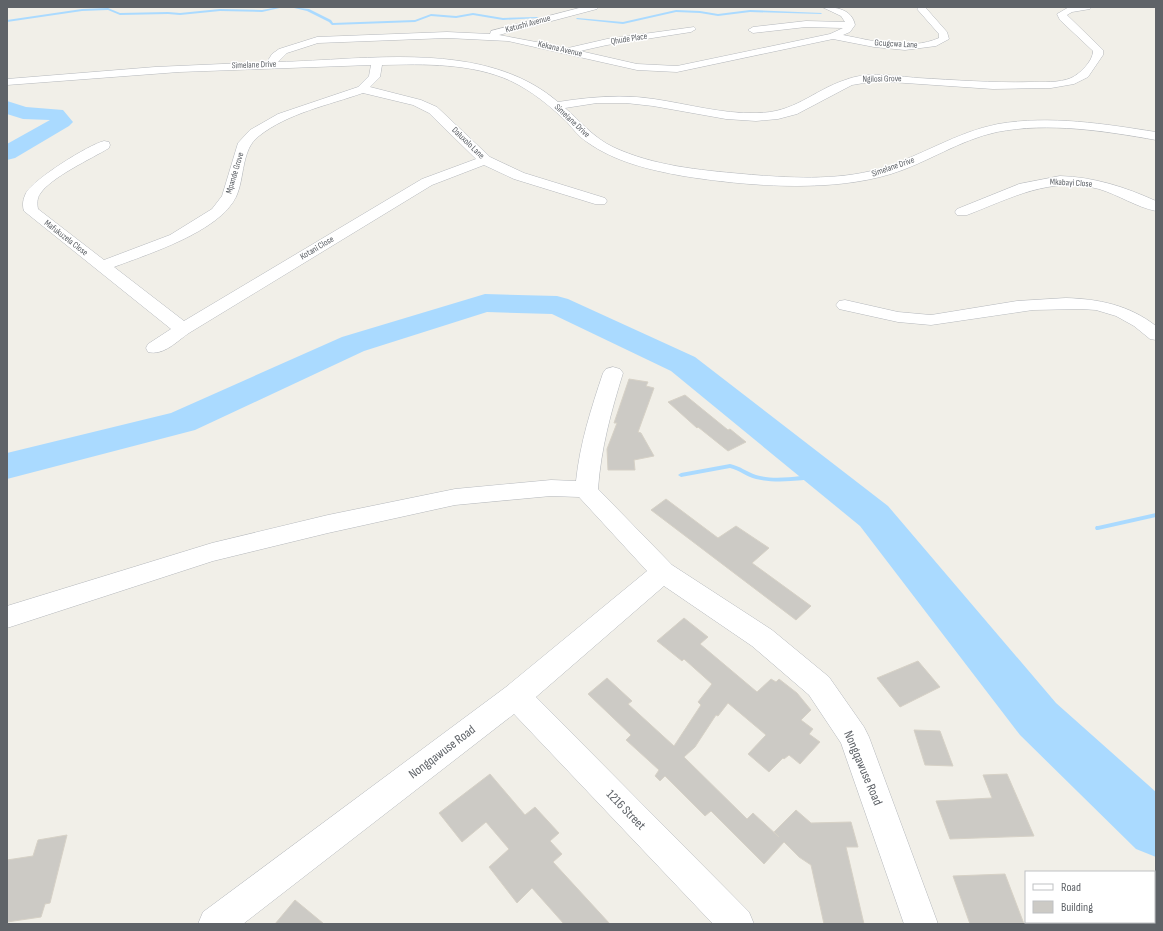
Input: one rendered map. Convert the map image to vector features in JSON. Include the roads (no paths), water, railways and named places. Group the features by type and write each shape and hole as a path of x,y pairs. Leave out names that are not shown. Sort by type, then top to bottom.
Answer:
{"street":[{"name":"Katushi Avenue","path":"486,36 594,7"},
{"path":"752,30 806,24 850,25 849,19 844,14 827,7"},
{"name":"Ngilosi Grove","path":"556,106 598,100 626,100 653,102 726,115 756,117 778,115 793,111 849,82 876,78 993,86 1051,85 1074,81 1084,75 1098,55 1098,50 1063,18 1062,14 1069,10 1087,7"},
{"name":"Gcugcwa Lane","path":"833,36 877,44 903,46 937,44 944,39 944,34 922,10"},
{"name":"Kekana Avenue","path":"270,65 276,56 283,51 317,40 417,36 486,36 529,42 637,67 677,69 833,36 847,30 850,25"},
{"name":"Qhude Place","path":"567,51 607,42 691,29"},
{"name":"Simelane Drive","path":"7,82 167,69 270,65 429,61 464,65 518,78 536,88 593,140 615,153 646,164 685,172 741,178 836,180 873,175 978,133 1002,128 1079,126 1156,136"},
{"path":"362,89 374,77 377,62"},
{"name":"Daluxolo Lane","path":"362,89 404,98 433,110 485,160 519,176 600,202"},
{"name":"Mpande Grove","path":"102,266 176,238 217,212 229,197 244,143 254,133 282,117 362,89"},
{"name":"Mafukuzela Close","path":"104,145 40,186 34,192 29,205 35,214 182,329"},
{"name":"Kotani Close","path":"155,348 182,329 427,182 485,160"},
{"name":"Mkabayi Close","path":"962,212 1023,188 1046,181 1067,181 1106,186 1126,192 1156,208"},
{"path":"845,305 883,314 931,320 951,318 989,310 1031,305 1089,304 1109,307 1126,314 1139,321 1156,335"},
{"path":"7,617 212,552 351,519 455,497 551,488 572,488 591,495 589,458 597,422 613,373"},
{"name":"Nongqawuse Road","path":"591,495 663,572 762,638 819,686 854,737 921,924"},
{"name":"Nongqawuse Road","path":"214,924 516,696 663,572"},
{"name":"1216 Street","path":"516,696 737,924"}],"waterway":[{"path":"7,21 82,10 108,9 120,14 180,14 220,10 262,11 283,7"},
{"path":"291,7 308,10 330,21 332,24 415,21 431,15 456,17 473,14 503,19 537,18"},
{"path":"577,19 623,23 676,11 700,12 718,15 750,11 821,13"},
{"path":"7,107 23,113 56,114 62,122 7,153"},
{"path":"7,466 182,422 353,344 485,303 557,305 683,364 874,516 1038,719 1156,829"},
{"path":"681,475 730,466 756,477 772,479 823,476"},
{"path":"1098,528 1156,515"}]}
